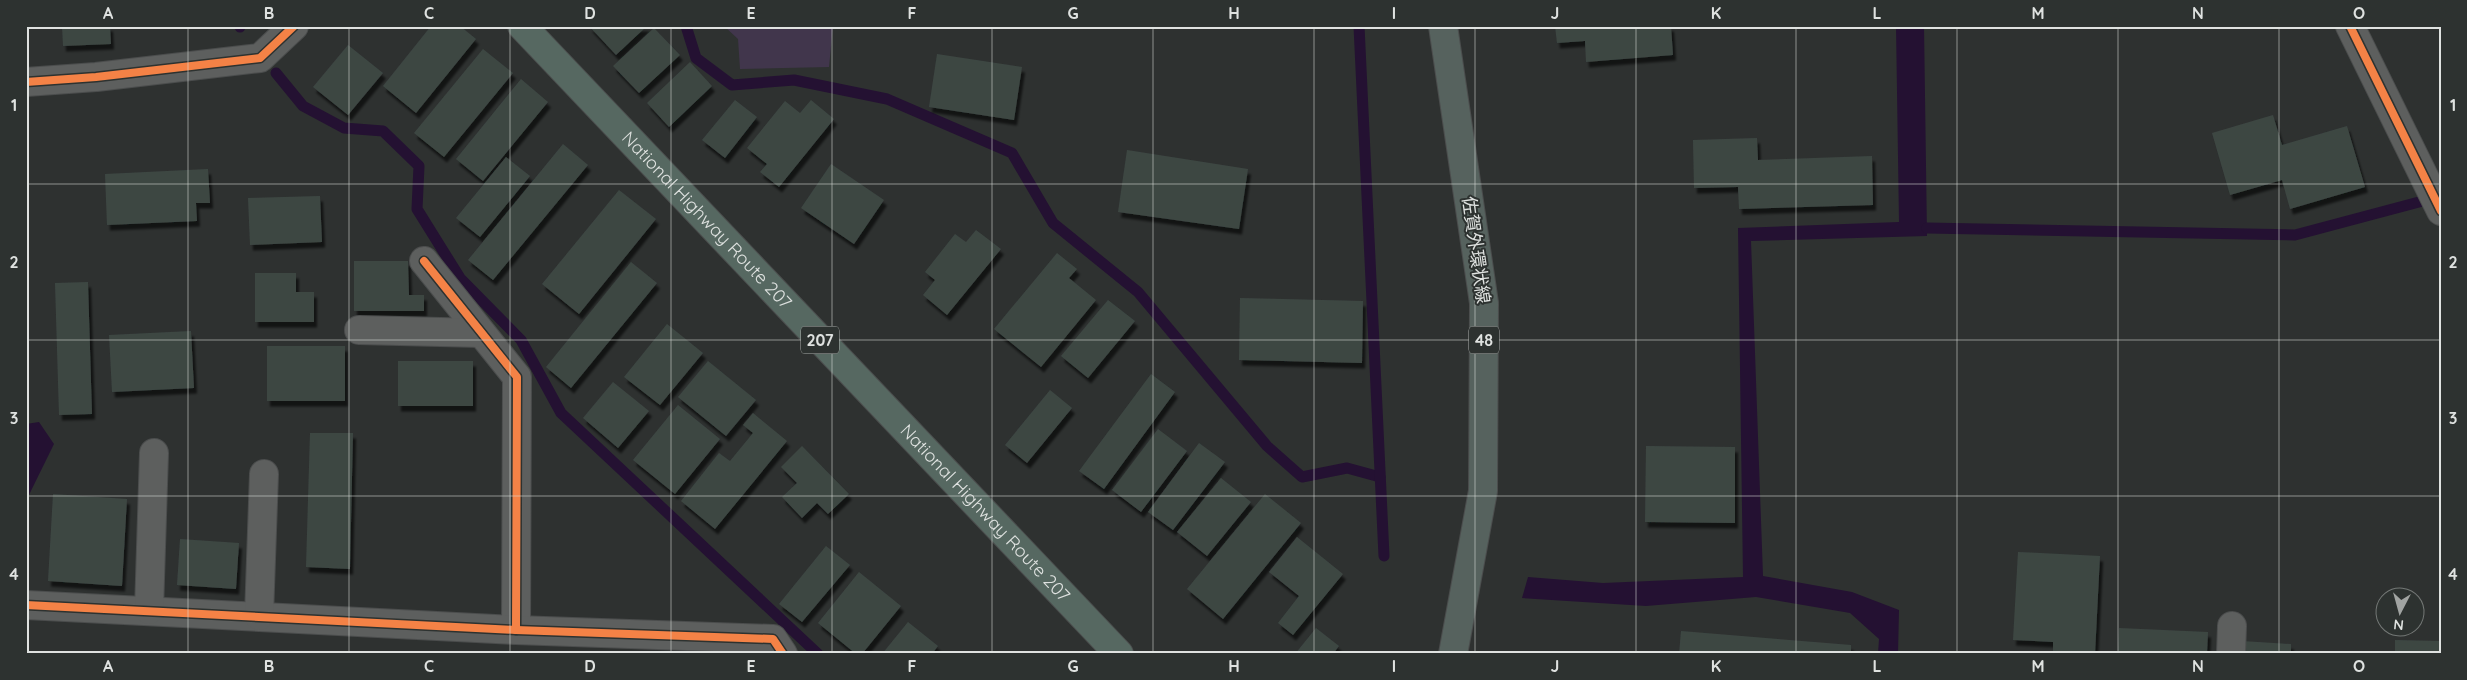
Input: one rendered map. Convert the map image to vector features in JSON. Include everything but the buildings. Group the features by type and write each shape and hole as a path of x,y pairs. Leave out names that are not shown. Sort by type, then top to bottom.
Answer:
{"highway":[{"name":"National Highway Route 207","path":"522,26 1119,654"}],"main road":[{"name":"佐賀外環状線","path":"1443,26 1484,303 1484,491 1453,654"}],"street":[{"path":"26,82 96,77 260,58 294,26"},
{"path":"2350,26 2440,210"},
{"path":"424,261 517,377 516,630"},
{"path":"359,330 482,333"},
{"path":"149,610 154,453"},
{"path":"259,616 264,474"},
{"path":"26,605 516,630 773,639 783,654"},
{"path":"2230,654 2232,626"}],"shaded area":[{"path":"724,26 833,26 829,67 740,69 738,39"},
{"path":"1896,26 1924,26 1927,236 1751,241 1763,576 1852,592 1899,610 1898,654 1878,654 1879,639 1850,613 1756,597 1646,606 1522,598 1528,577 1603,583 1743,577 1738,228 1899,222"},
{"path":"39,422 54,444 26,501 26,424"}],"waterway":[{"path":"686,26 696,58 732,85 794,80 887,99 1012,153 1053,223 1138,292 1267,446 1302,477 1347,468 1380,477"},
{"path":"1359,26 1384,556"},
{"path":"276,73 303,106 344,128 383,131 419,166 417,209 460,278 521,340 561,413 818,654"},
{"path":"1927,228 2295,235 2434,198"}],"cycle path":[{"path":"26,82 96,77 260,58 294,26"},
{"path":"2350,26 2441,211"},
{"path":"424,261 517,377 516,630"},
{"path":"26,605 516,630 773,639 783,654"}]}
